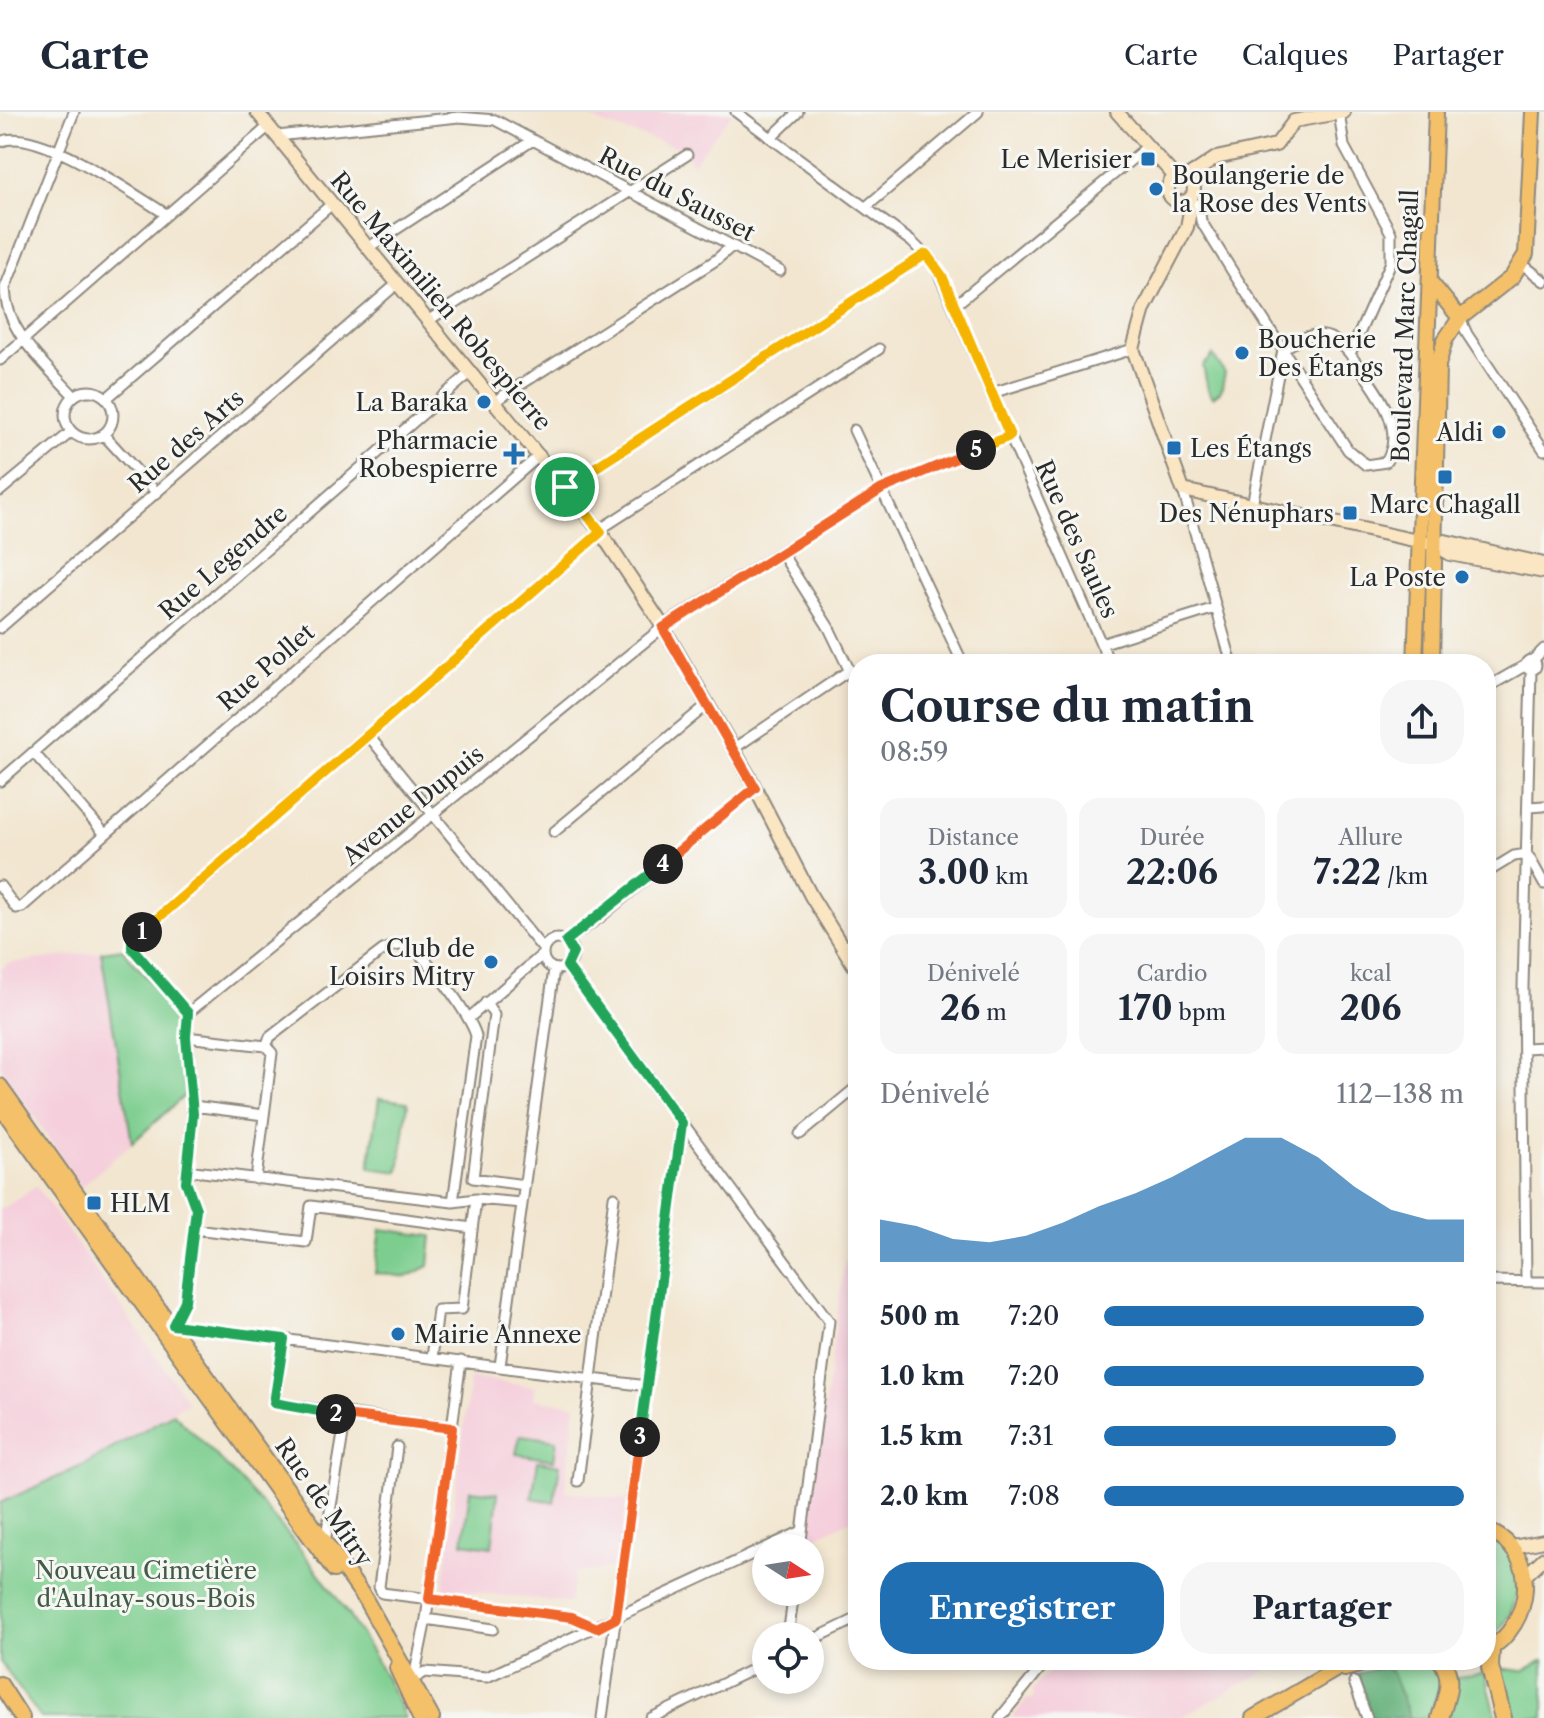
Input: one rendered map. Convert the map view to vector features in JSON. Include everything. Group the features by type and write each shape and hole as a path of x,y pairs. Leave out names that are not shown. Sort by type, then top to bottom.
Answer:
{"highway":[{"path":"1440,1718 1450,1677 1446,1670"},
{"path":"1491,1670 1503,1718"}],"main road":[{"name":"Boulevard Marc Chagall","path":"1429,544 1436,112"},
{"path":"1416,654 1429,544 1438,365 1445,340 1460,318 1512,277 1522,264 1529,243 1533,112"},
{"path":"1431,283 1460,318"},
{"path":"1429,544 1432,654"},
{"name":"Rue de Mitry","path":"0,1086 353,1597 389,1654 420,1718"},
{"name":"Rue de Mitry","path":"0,1106 364,1597 413,1679 432,1718"},
{"path":"1496,1536 1513,1547 1526,1575 1522,1606 1515,1623 1496,1642"},
{"path":"1253,1718 1340,1670"},
{"path":"1337,1672 1344,1670"},
{"path":"0,1684 22,1718"}],"street":[{"path":"74,112 61,152 5,288 5,308 23,339 74,396"},
{"name":"Rue Maximilien Robespierre","path":"257,112 600,531 663,628 848,958"},
{"name":"Rue des Saules","path":"736,112 926,254 942,276 1106,654"},
{"path":"771,138 798,112"},
{"path":"866,207 978,112"},
{"path":"1117,112 1199,206 1201,221 1283,350 1348,450 1366,465 1386,462 1391,452 1391,415 1340,342 1323,334 1308,334 1283,350 1252,505"},
{"path":"1229,654 1183,490 1133,349 1144,309 1174,249 1181,219 1182,190 1216,158 1273,147 1282,141 1286,128 1294,121 1341,112 1344,146 1391,233 1394,246 1391,262 1350,354"},
{"name":"Rue du Sausset","path":"273,131 477,116 495,120 780,271"},
{"path":"0,360 166,214 273,131"},
{"path":"0,142 22,136 61,152 166,214"},
{"path":"369,247 533,140"},
{"path":"954,306 1148,146"},
{"path":"429,320 687,155"},
{"path":"107,398 333,203"},
{"path":"495,401 716,260 732,246"},
{"path":"565,487 926,254"},
{"path":"1522,264 1544,281"},
{"name":"Rue des Arts","path":"0,628 398,283"},
{"path":"1460,318 1467,334 1544,450"},
{"path":"647,1386 284,1339 169,1331 185,1301 196,1209 187,1186 186,1170 193,1106 186,1037 188,1013 131,945 600,531 879,349"},
{"path":"992,393 1133,349"},
{"name":"Rue Legendre","path":"0,781 471,372"},
{"path":"94,391 107,398 112,421 103,434 91,439 71,432 65,409 74,396 94,391"},
{"path":"854,430 958,654"},
{"path":"0,491 71,432"},
{"path":"103,434 157,493"},
{"name":"Avenue Dupuis","path":"188,1013 663,628 882,489 1010,436"},
{"name":"Rue Pollet","path":"0,886 18,909 540,455"},
{"path":"1183,490 1429,544 1450,554 1544,572"},
{"path":"1429,544 1445,541 1544,564"},
{"path":"781,552 829,628 848,666"},
{"path":"1101,644 1215,608"},
{"path":"1496,683 1530,665 1544,649"},
{"path":"1526,1281 1525,1048 1530,665"},
{"path":"733,749 848,671"},
{"path":"554,832 707,705"},
{"path":"368,735 543,952 546,964 554,969 567,966"},
{"path":"33,752 105,834"},
{"path":"469,1018 543,952 552,939 566,941 590,925 755,788"},
{"path":"1529,807 1544,806"},
{"path":"1496,867 1514,856 1527,854"},
{"path":"1527,854 1544,884"},
{"path":"566,941 573,953 567,966"},
{"path":"266,1046 270,1037 383,950 398,945 419,953 469,1018 476,1036 453,1202"},
{"path":"842,949 848,945"},
{"path":"567,966 829,1321 802,1534"},
{"path":"500,1366 554,969"},
{"path":"486,1002 494,1015 473,1178 525,1185"},
{"path":"1525,1048 1544,1046 1544,1032"},
{"path":"186,1037 266,1046 272,1053 256,1179"},
{"path":"800,1134 848,1094"},
{"path":"193,1106 264,1115"},
{"path":"602,1718 682,1123"},
{"path":"186,1170 439,1203 476,1199 522,1203"},
{"path":"578,1481 614,1197"},
{"path":"432,1358 438,1310 462,1309 476,1199"},
{"path":"194,1229 306,1242 311,1206 472,1228"},
{"path":"1496,1281 1544,1282"},
{"path":"284,1339 274,1403 346,1416 452,1428"},
{"path":"413,1679 426,1619 461,1361"},
{"path":"325,1542 346,1416"},
{"path":"397,1447 379,1587 382,1593 572,1617 597,1628"},
{"path":"413,1679 425,1672 487,1677 802,1531"},
{"path":"1513,1547 1544,1541"},
{"path":"1526,1575 1544,1558"},
{"path":"426,1619 493,1629"},
{"path":"824,1634 848,1623"},
{"path":"651,1718 752,1670"},
{"path":"1000,1718 1039,1670"},
{"path":"1354,1682 1367,1718"}],"shaded area":[{"path":"580,112 733,112 693,164 684,149 606,125"},
{"path":"101,952 132,1143 81,1187 0,1066 0,970 8,963"},
{"path":"36,1186 188,1402 84,1465 0,1503 0,1206 3,1209"},
{"path":"845,1260 848,1260 848,1522 821,1534 807,1534"},
{"path":"470,1378 535,1387 534,1399 576,1405 565,1491 627,1500 617,1568 574,1573 570,1603 443,1589"},
{"path":"1050,1670 1267,1670 1180,1718 1012,1718 1026,1700 1034,1698 1033,1690"}],"green space":[{"path":"1213,355 1225,373 1221,391 1213,397 1208,390 1203,366"},
{"path":"122,949 177,1012 186,1094 132,1143 101,952"},
{"path":"379,1098 408,1102 399,1172 369,1168"},
{"path":"381,1229 432,1236 429,1266 407,1277 375,1273"},
{"name":"Nouveau Cimetière d'Aulnay-sous-Bois","path":"173,1413 241,1481 334,1593 384,1675 405,1718 41,1718 0,1662 0,1503 84,1465"},
{"path":"520,1435 557,1440 554,1460 516,1454"},
{"path":"538,1461 560,1465 554,1502 532,1498"},
{"path":"470,1490 498,1493 492,1547 463,1543"},
{"path":"1496,1542 1512,1557 1518,1587 1515,1603 1496,1633"},
{"path":"1544,1660 1544,1718 1511,1718 1497,1668 1523,1671"},
{"path":"1385,1670 1437,1670 1442,1688 1433,1718 1410,1718 1391,1671"},
{"path":"1391,1671 1410,1718 1371,1718 1358,1673"},
{"path":"1485,1673 1497,1718 1446,1718 1456,1677"}],"place":[{"name":"Le Merisier","path":"1148,159"},
{"name":"Boulangerie de la Rose des Vents","path":"1156,189"},
{"name":"Boucherie Des Étangs","path":"1242,353"},
{"name":"La Baraka","path":"484,402"},
{"name":"Aldi","path":"1499,432"},
{"name":"Les Étangs","path":"1174,448"},
{"name":"Pharmacie Robespierre","path":"514,454"},
{"name":"Marc Chagall","path":"1445,477"},
{"name":"Des Nénuphars","path":"1350,513"},
{"name":"La Poste","path":"1462,577"},
{"name":"Club de Loisirs Mitry","path":"491,962"},
{"name":"HLM","path":"94,1203"},
{"name":"Mairie Annexe","path":"398,1334"}],"route":[{"path":"926,254 942,276 1010,436 882,489 663,628 755,788 566,941 573,953 567,966 682,1123 616,1618 597,1628 572,1617 429,1599 452,1428 346,1416 274,1403 284,1339 173,1325 185,1301 196,1209 186,1182 193,1114 186,1037 188,1013 131,945 136,937 601,532 565,487 926,254"}]}
